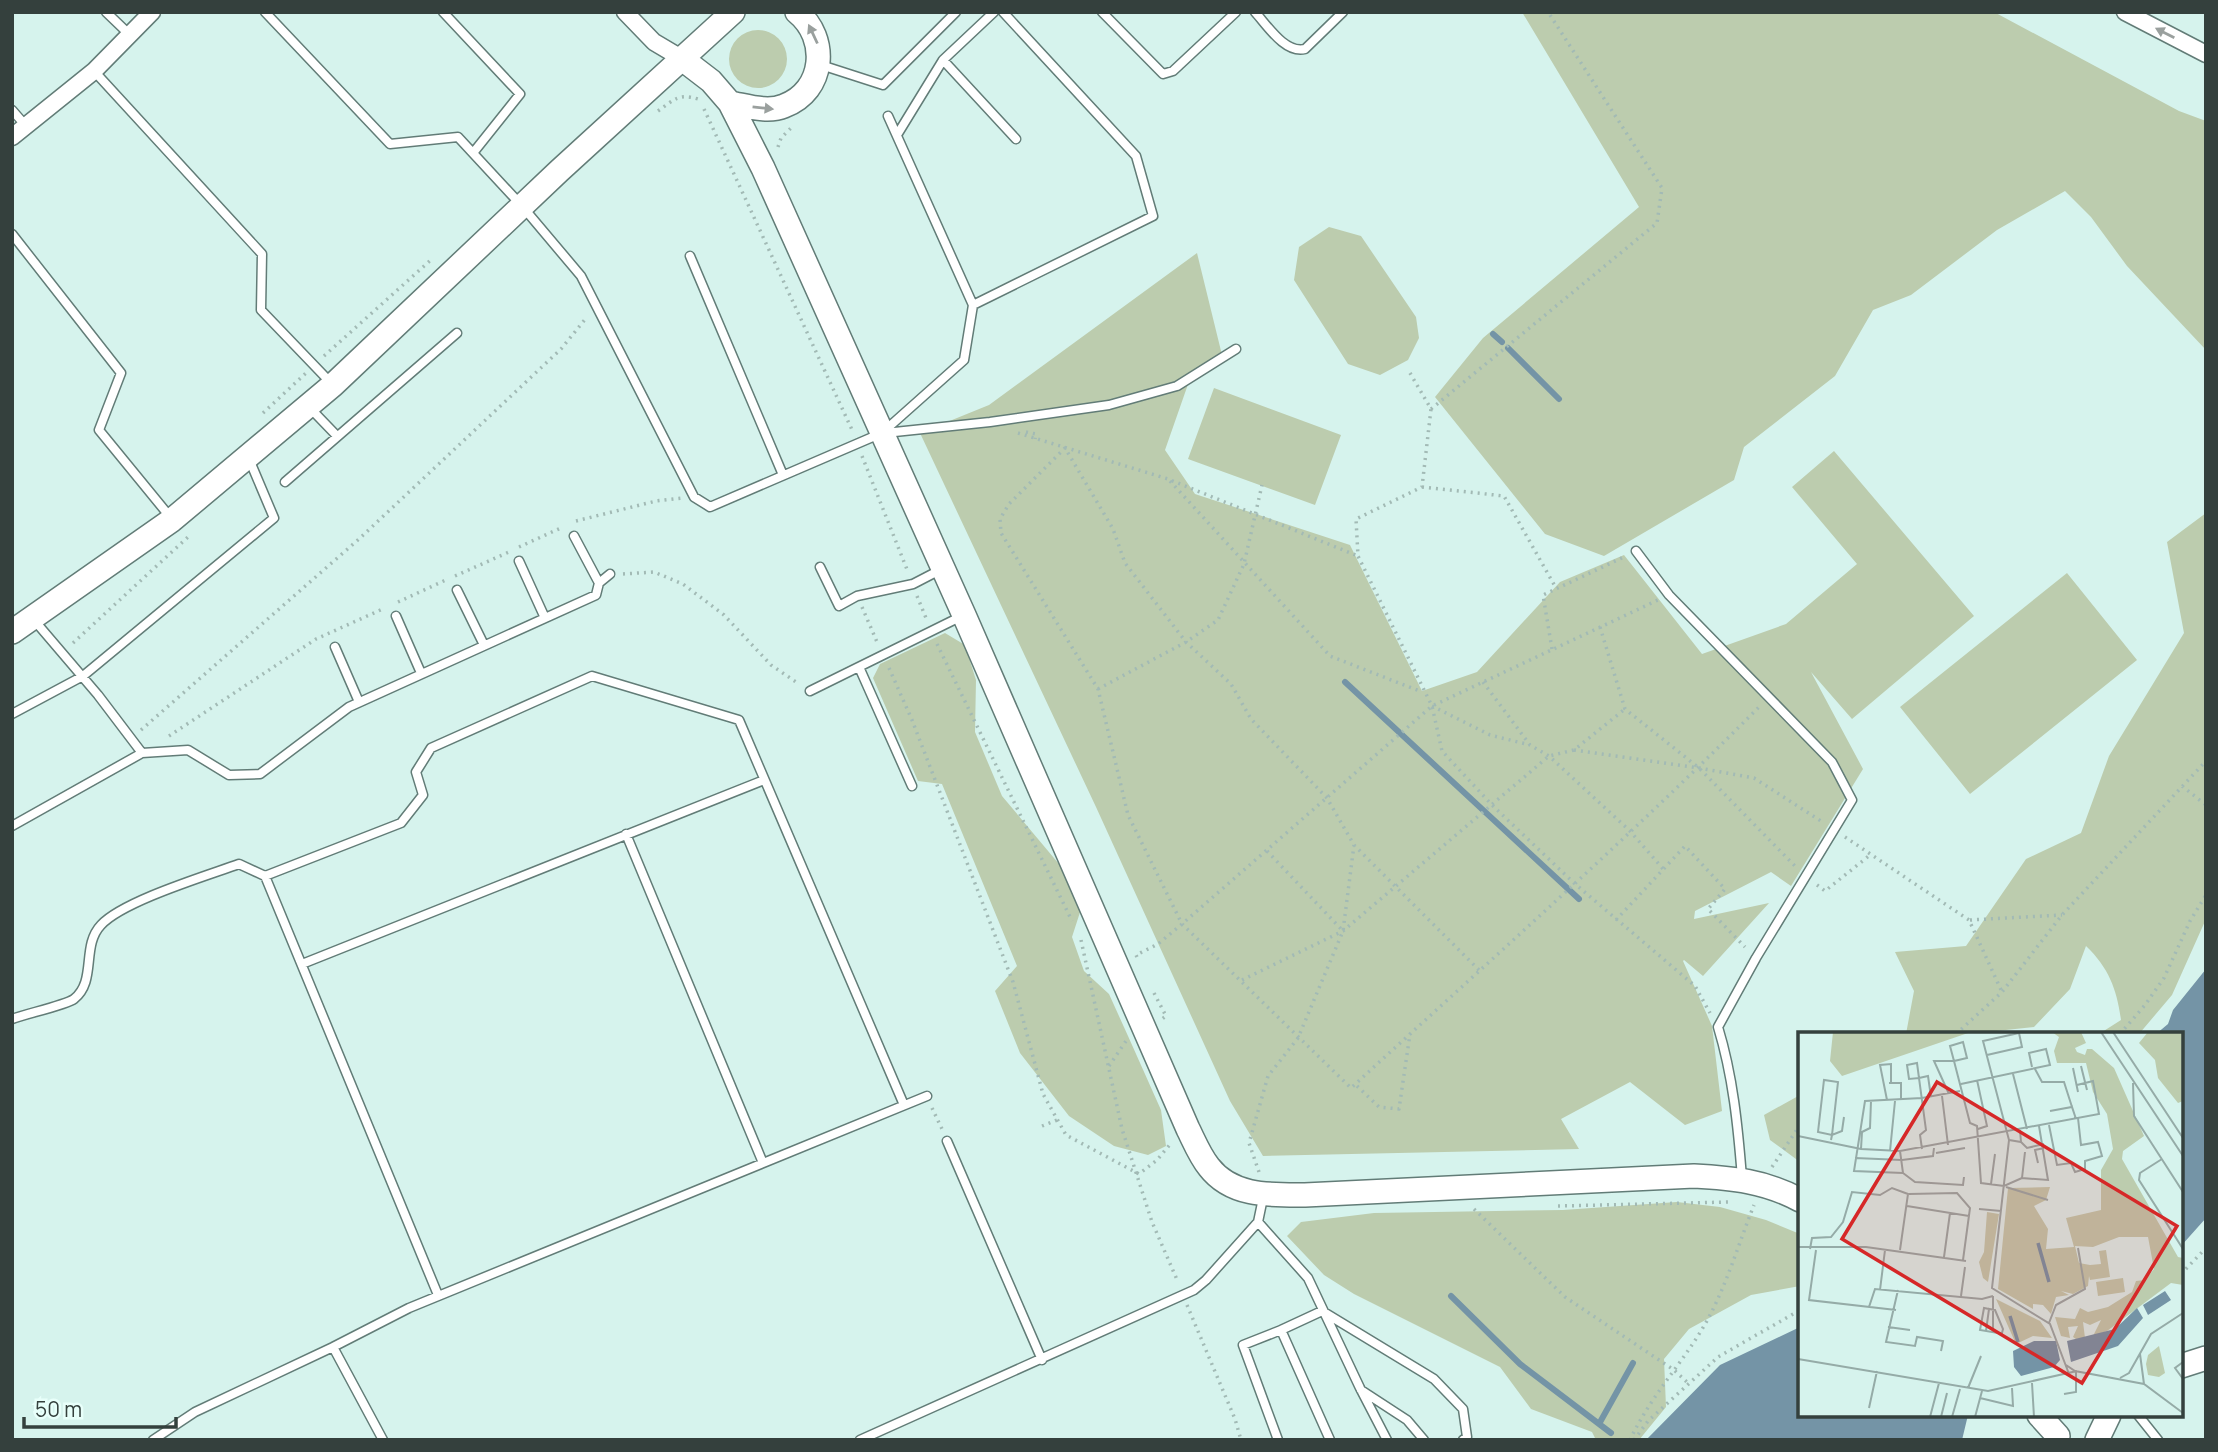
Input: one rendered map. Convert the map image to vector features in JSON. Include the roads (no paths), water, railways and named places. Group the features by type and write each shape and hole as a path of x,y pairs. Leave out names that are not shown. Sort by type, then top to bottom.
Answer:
{"street":[{"path":"12,137 94,71 152,12"},
{"path":"625,12 654,42 711,81 730,103 771,186 964,615 1188,1129 1207,1165 1217,1177 1230,1185 1259,1194 1305,1195 1694,1175 1760,1182 1798,1199"},
{"path":"12,632 173,520 333,385 522,205 733,12"},
{"path":"730,103 772,109 793,102 807,90 818,64 816,37 807,21 797,12"},
{"path":"2125,12 2206,54"},
{"path":"2183,1365 2206,1358"},
{"path":"2042,1417 2059,1430"}],"lane":[{"path":"106,12 131,36"},
{"path":"265,12 390,144 458,137 522,205 581,276 694,497 710,507 882,433 989,422 1109,405 1177,386 1236,349"},
{"path":"443,12 520,94 473,153"},
{"path":"818,64 883,85 956,12"},
{"path":"897,135 943,60 994,12"},
{"path":"973,305 1153,216 1136,156 1003,12"},
{"path":"1102,12 1163,74 1173,71 1236,12"},
{"path":"1255,12 1289,48 1299,51 1343,12"},
{"path":"943,60 1016,139"},
{"path":"94,71 262,254 261,310 333,385"},
{"path":"12,110 26,126"},
{"path":"882,433 964,360 973,305 888,116"},
{"path":"12,234 121,373 99,430 173,520"},
{"path":"690,256 783,475"},
{"path":"285,482 457,333"},
{"path":"307,406 337,436"},
{"path":"12,714 83,676 274,518 248,456"},
{"path":"574,536 599,583"},
{"path":"1636,551 1669,595 1832,762 1852,800 1756,958 1718,1027 1727,1056 1736,1109 1742,1178"},
{"path":"519,561 545,618"},
{"path":"820,567 839,606 857,596 913,584 943,568"},
{"path":"12,826 142,753 188,750 229,775 260,774 359,702 596,595 599,583 610,574"},
{"path":"457,590 484,645"},
{"path":"810,691 964,615"},
{"path":"396,616 421,673"},
{"path":"34,619 83,676 142,753"},
{"path":"335,647 359,702"},
{"path":"859,667 912,786"},
{"path":"265,876 401,823 423,794 416,772 431,748 592,676 738,720 904,1105"},
{"path":"302,964 764,780"},
{"path":"626,834 763,1163"},
{"path":"12,1020 73,999 86,983 89,947 100,925 129,906 239,864 265,876 438,1295"},
{"path":"153,1440 195,1412 333,1348 438,1295 927,1096"},
{"path":"947,1141 1042,1360"},
{"path":"860,1440 1183,1295 1206,1280 1258,1222 1259,1194"},
{"path":"1258,1222 1308,1278 1387,1440"},
{"path":"1278,1440 1243,1345 1322,1311"},
{"path":"1322,1311 1434,1379 1462,1409 1468,1437 1463,1440"},
{"path":"1281,1329 1330,1440"},
{"path":"333,1348 383,1440"},
{"path":"1360,1388 1407,1420 1424,1440"},
{"path":"2140,1417 2158,1440"}],"water":[{"path":"2206,969 2206,1218 2183,1244 2183,1032 2158,1032 2168,1024 2173,1010"},
{"path":"1798,1328 1798,1417 1968,1417 1962,1440 1646,1440 1720,1365"}],"waterway":[{"path":"1493,334 1502,342"},
{"path":"1508,348 1559,399"},
{"path":"1345,682 1579,899"},
{"path":"1451,1296 1520,1364 1611,1433"},
{"path":"1599,1424 1633,1363"}]}
